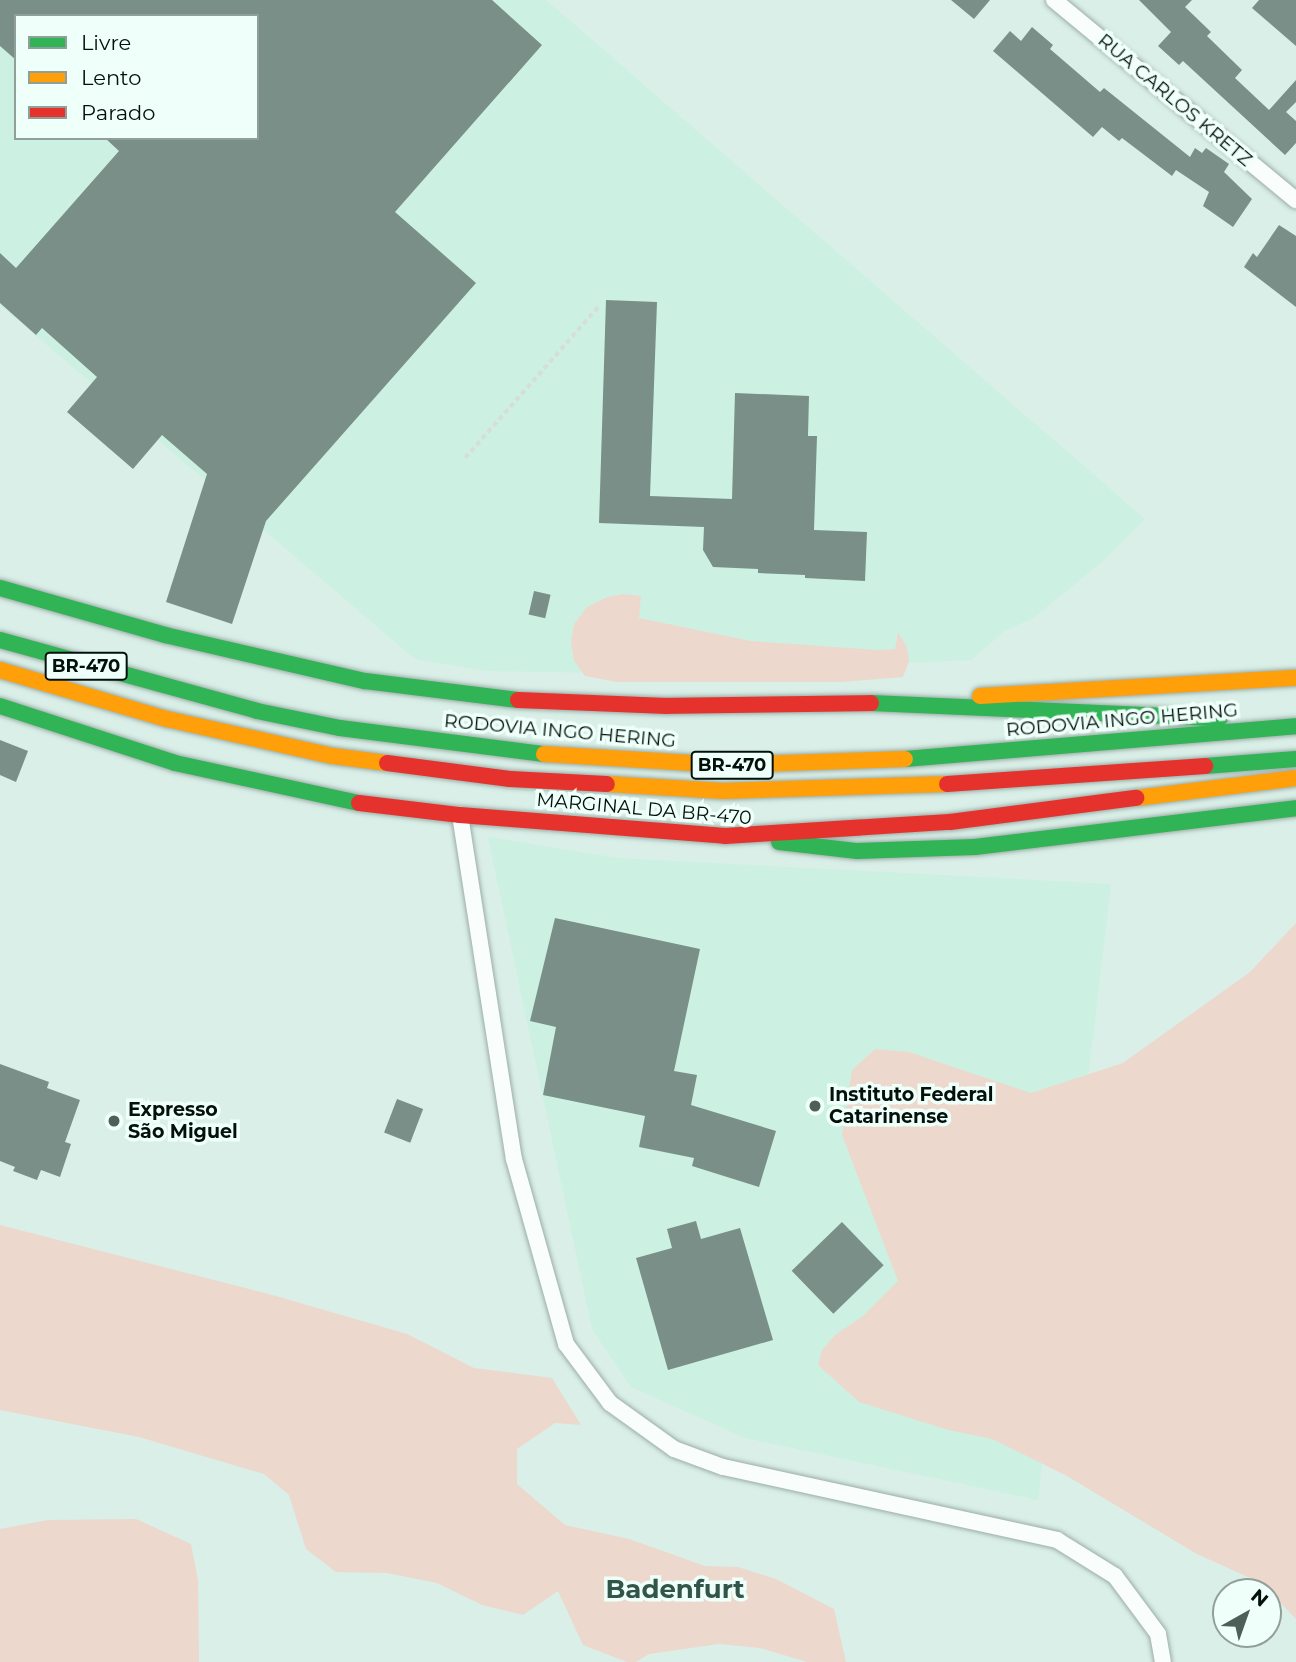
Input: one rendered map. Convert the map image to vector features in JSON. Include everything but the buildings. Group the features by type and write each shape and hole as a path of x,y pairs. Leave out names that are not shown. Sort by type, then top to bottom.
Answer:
{"main road":[{"path":"0,587 165,635 365,681 559,703 667,706 871,703 1296,678"},
{"name":"RODOVIA INGO HERING","path":"0,640 172,690 257,711 340,728 528,753 725,765 882,760 1296,726"},
{"name":"BR-470","path":"0,670 167,719 333,756 510,779 723,791 896,788 1296,759"},
{"path":"871,703 1296,720"},
{"name":"MARGINAL DA BR-470","path":"0,706 175,763 257,783 361,803 460,815 725,836 857,851 975,847 1296,808"},
{"path":"725,836 950,822 1296,778"}],"street":[{"name":"RUA CARLOS KRETZ","path":"1054,0 1293,191"},
{"path":"460,815 514,1159 565,1345 610,1403 674,1449 723,1466 1057,1540 1115,1576 1158,1634 1163,1662"}],"path":[{"path":"465,458 599,306"}],"shaded area":[{"path":"0,0 546,0 1145,519 1103,561 1032,619 1006,630 971,660 652,674 489,671 415,659 0,305"},
{"path":"624,594 641,596 639,618 751,641 895,649 898,632 907,647 909,661 903,677 841,682 617,682 585,676 574,661 571,642 574,624 587,607 607,597"},
{"name":"Instituto Federal Catarinense","path":"488,837 618,858 1111,884 1038,1500 745,1438 631,1387 592,1329"},
{"path":"1296,923 1296,1619 1282,1605 1282,1578 1250,1578 1197,1554 1067,1476 992,1439 948,1430 859,1402 818,1365 822,1350 835,1335 863,1316 898,1281 842,1135 852,1070 875,1049 909,1052 1031,1093 1123,1063 1250,972"},
{"path":"0,1225 276,1296 407,1334 474,1368 552,1378 581,1425 555,1423 517,1449 517,1484 565,1525 629,1539 705,1566 738,1567 776,1579 834,1609 846,1662 807,1662 760,1648 719,1644 649,1654 636,1662 627,1662 583,1645 558,1591 523,1615 482,1605 437,1583 387,1573 336,1572 306,1549 289,1495 264,1474 139,1437 0,1410"},
{"path":"136,1519 191,1544 198,1580 199,1662 0,1662 0,1529 48,1520"}],"traffic: fast":[{"path":"0,588 165,635 365,681 518,700"},
{"path":"0,640 257,711 340,728 544,754"},
{"path":"871,703 1220,718"},
{"path":"0,706 175,763 359,803"},
{"path":"905,759 1296,726"},
{"path":"1205,766 1296,759"},
{"path":"779,842 857,851 975,847 1296,808"}],"traffic: slow":[{"path":"0,670 167,719 333,756 387,763"},
{"path":"980,696 1296,678"},
{"path":"544,754 725,765 905,759"},
{"path":"1136,798 1296,778"},
{"path":"607,784 723,791 947,784"}],"traffic: jam":[{"path":"518,700 667,706 871,703"},
{"path":"387,763 510,779 607,784"},
{"path":"947,784 1205,766"},
{"path":"725,836 950,822 1136,798"},
{"path":"359,803 460,815 725,836"}],"place":[{"name":"Instituto Federal Catarinense","path":"815,1106"},
{"name":"Expresso São Miguel","path":"114,1121"}],"district":[{"name":"Badenfurt","path":"675,1590"}]}
